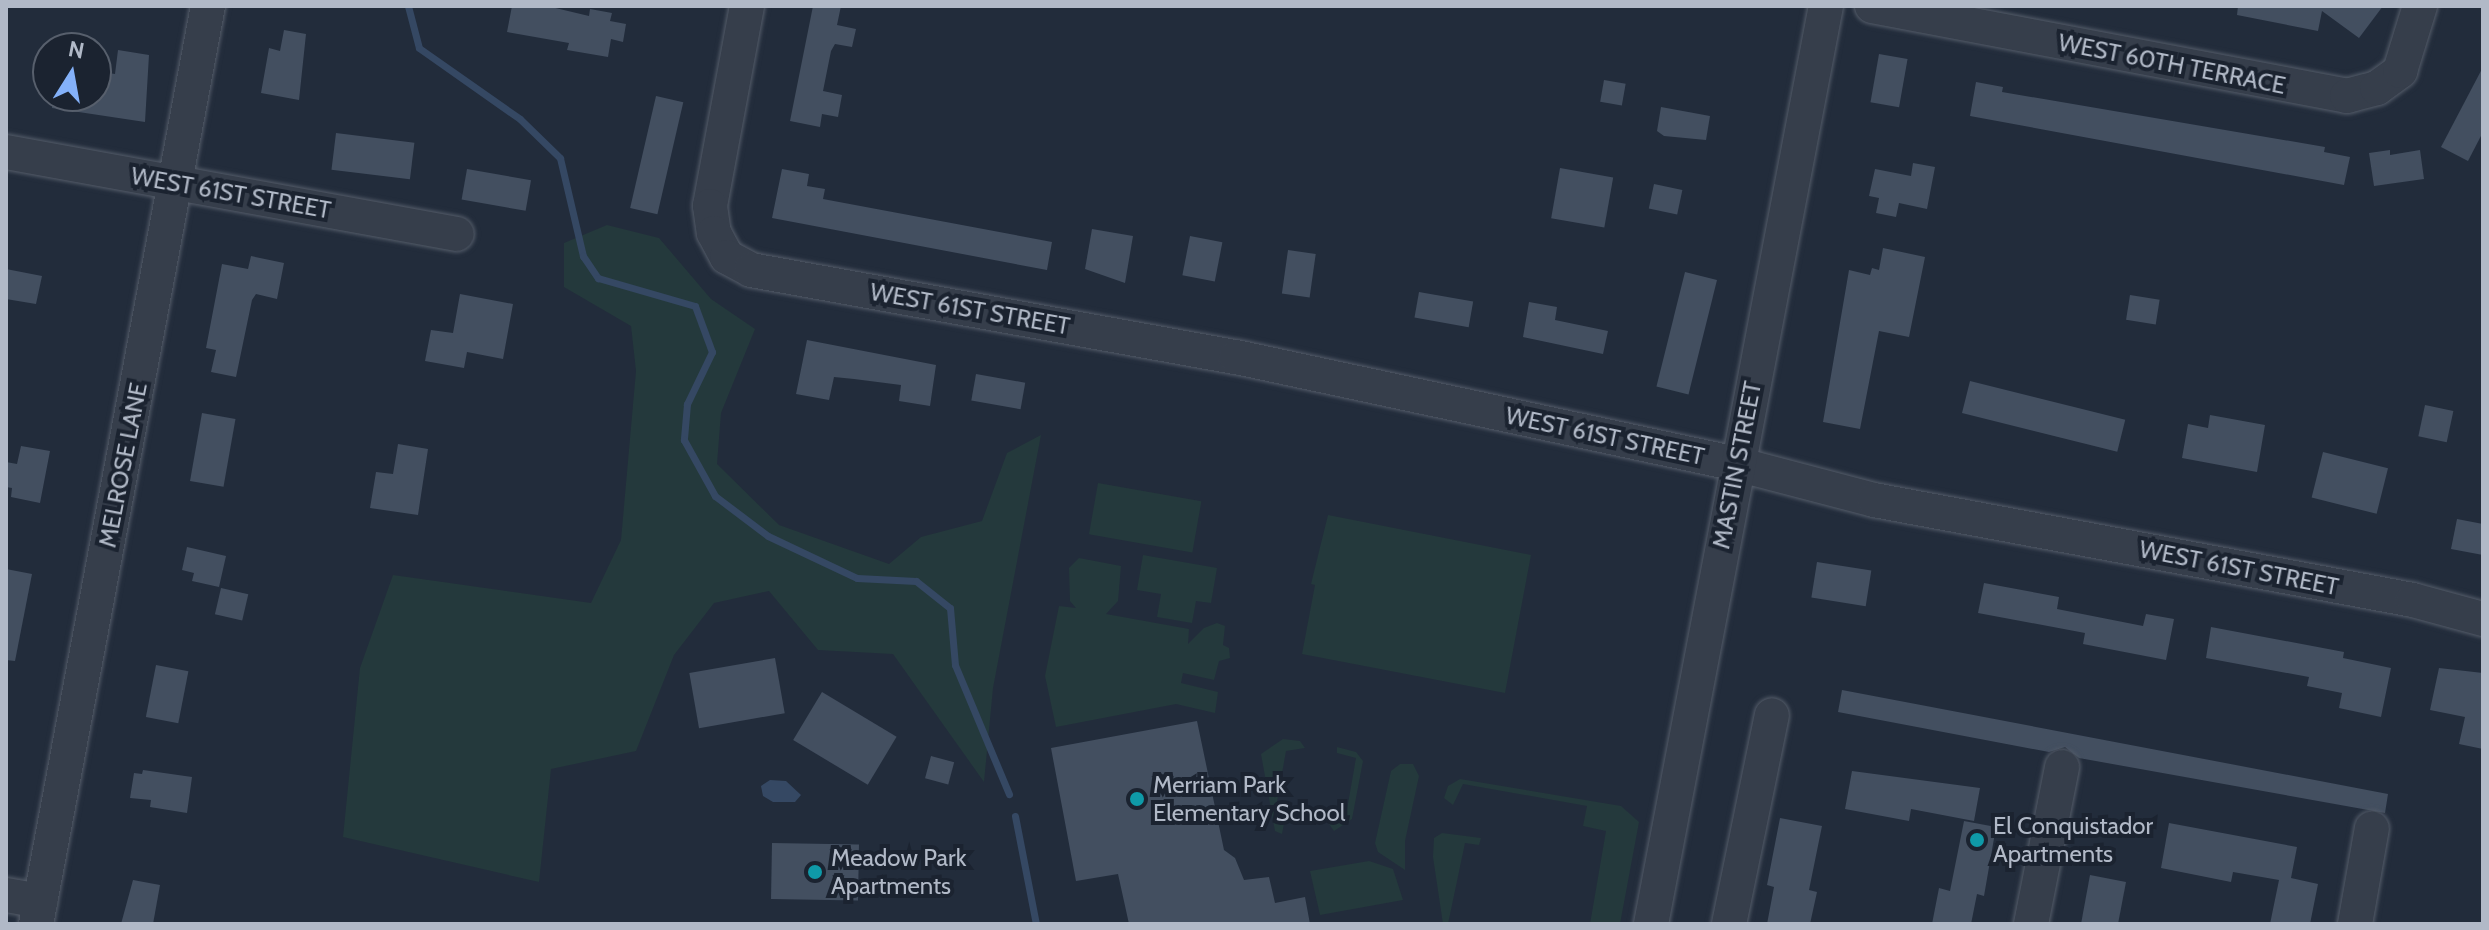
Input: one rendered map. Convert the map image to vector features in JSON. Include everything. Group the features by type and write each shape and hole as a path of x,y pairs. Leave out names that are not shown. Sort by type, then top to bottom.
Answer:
{"street":[{"name":"MELROSE LANE","path":"38,913 208,6"},
{"name":"WEST 61ST STREET","path":"747,6 710,206 714,233 727,257 751,270 1236,357 1737,464 1874,500 2413,600 2483,619"},
{"name":"MASTIN STREET","path":"1651,924 1826,6"},
{"name":"WEST 60TH TERRACE","path":"1872,6 2347,96 2377,88 2400,71 2420,6"},
{"name":"WEST 61ST STREET","path":"6,152 457,234"},
{"path":"1729,924 1772,715"},
{"path":"2031,924 2062,767"},
{"path":"2355,924 2372,828"},
{"path":"6,895 38,913"}],"green space":[{"path":"607,225 659,238 711,299 755,329 721,413 717,464 779,525 889,564 921,537 982,521 1007,453 1041,435 993,688 984,782 893,654 818,650 769,591 714,603 674,655 636,751 551,769 539,882 343,837 360,668 393,575 591,603 621,540 636,371 631,326 564,287 564,243"},
{"path":"1098,483 1201,501 1192,552 1089,534"},
{"path":"1328,515 1531,555 1505,693 1302,654 1315,585 1311,584"},
{"path":"1143,555 1217,568 1211,603 1196,601 1192,623 1157,617 1161,594 1137,590"},
{"path":"1079,558 1121,566 1118,601 1106,614 1189,629 1188,644 1204,628 1217,623 1225,626 1223,645 1229,648 1230,658 1219,661 1214,680 1183,673 1181,683 1218,692 1215,713 1176,704 1056,727 1045,676 1059,606 1076,608 1070,601 1069,568"},
{"path":"1283,739 1300,741 1305,748 1286,751 1275,813 1285,818 1282,834 1275,831 1261,754"},
{"path":"1337,747 1356,752 1363,761 1352,819 1334,831 1324,817 1346,815 1356,758 1337,753"},
{"path":"1400,764 1413,764 1419,776 1405,841 1405,870 1378,852 1375,843 1391,771"},
{"path":"1460,779 1621,806 1639,822 1620,924 1590,924 1606,831 1583,826 1587,806 1463,784 1453,805 1444,798 1448,786"},
{"path":"1442,833 1481,838 1479,845 1465,843 1448,924 1443,924 1433,857 1434,838"},
{"path":"1369,861 1393,869 1403,900 1320,915 1310,871"}],"water":[{"path":"770,780 786,781 801,795 795,802 773,802 763,796 761,786"}],"building":[{"path":"512,6 547,6 589,16 590,9 612,13 610,21 626,24 623,42 611,39 608,57 567,50 569,43 507,32"},
{"path":"813,6 841,6 837,25 856,29 852,47 835,44 831,51 823,91 842,95 838,117 822,114 820,127 790,121"},
{"path":"2238,6 2383,6 2359,38 2322,11 2318,31 2237,15"},
{"path":"284,30 306,34 299,100 261,93 269,48 280,51"},
{"path":"118,50 149,55 145,122 79,112 112,112 112,74 115,74"},
{"path":"1879,54 1908,59 1899,107 1870,102"},
{"path":"2483,67 2483,132 2468,161 2441,147"},
{"path":"1604,80 1626,84 1622,105 1600,102"},
{"path":"1976,82 2003,87 2002,92 2325,147 2324,152 2350,157 2344,185 1970,116"},
{"path":"656,96 683,102 657,214 630,208"},
{"path":"1661,107 1710,116 1706,140 1664,136 1657,131"},
{"path":"336,133 414,143 410,179 331,170"},
{"path":"2390,150 2390,155 2420,150 2424,179 2374,186 2369,153"},
{"path":"1913,163 1935,167 1927,209 1899,203 1896,217 1876,213 1879,198 1869,196 1875,169 1911,176"},
{"path":"1560,168 1613,177 1604,228 1551,218"},
{"path":"467,169 531,180 526,211 462,200"},
{"path":"782,169 809,174 807,186 825,189 823,199 1052,242 1047,270 772,218"},
{"path":"1654,184 1682,190 1677,214 1649,208"},
{"path":"1092,229 1133,236 1125,283 1085,269"},
{"path":"1190,236 1222,242 1215,282 1182,275"},
{"path":"1883,248 1925,257 1909,337 1879,331 1860,429 1823,422 1849,270 1870,275 1872,268 1879,270"},
{"path":"1288,250 1316,254 1310,297 1282,294"},
{"path":"251,256 284,263 277,299 256,294 252,300 236,377 211,372 216,350 206,348 222,264 248,269"},
{"path":"6,269 42,276 36,304 6,299"},
{"path":"1685,272 1717,280 1688,394 1656,386"},
{"path":"1419,292 1473,302 1469,327 1414,318"},
{"path":"460,294 513,304 503,359 467,352 464,368 425,361 431,330 453,333"},
{"path":"2130,295 2160,300 2156,324 2126,320"},
{"path":"1529,302 1557,307 1555,320 1608,331 1603,354 1523,337"},
{"path":"807,340 936,365 930,406 899,401 901,385 834,377 829,400 796,394"},
{"path":"976,374 1025,383 1021,409 971,401"},
{"path":"1970,381 2125,420 2117,452 1962,413"},
{"path":"2425,405 2453,411 2447,442 2418,436"},
{"path":"202,413 235,419 224,487 190,481"},
{"path":"2210,415 2265,425 2257,472 2182,458 2188,424 2208,428"},
{"path":"398,444 428,449 418,515 370,508 376,472 393,474"},
{"path":"21,446 50,451 40,503 11,497 12,488 6,487 6,462 17,464"},
{"path":"2323,452 2388,468 2377,514 2312,498"},
{"path":"2457,519 2483,524 2483,555 2451,549"},
{"path":"187,547 226,556 219,587 192,581 194,573 182,570"},
{"path":"1817,562 1871,571 1866,606 1811,598"},
{"path":"6,569 32,574 15,661 6,660"},
{"path":"1984,583 2059,597 2057,609 2143,626 2146,614 2174,619 2166,660 2083,644 2085,633 1978,613"},
{"path":"221,588 248,594 242,621 215,614"},
{"path":"2211,627 2344,652 2343,658 2391,668 2381,717 2339,708 2342,693 2307,686 2309,677 2206,658"},
{"path":"775,658 785,713 699,728 689,673"},
{"path":"156,665 188,671 178,723 146,717"},
{"path":"2439,668 2483,673 2483,749 2459,744 2465,717 2430,710"},
{"path":"1842,690 2388,794 2385,813 2079,758 2065,747 2049,752 1838,712"},
{"name":"Meadow Park Apartments","path":"822,692 897,737 868,785 793,740"},
{"name":"Merriam Park Elementary School","path":"1197,721 1224,850 1235,858 1244,880 1269,877 1275,903 1305,897 1310,924 1129,924 1118,874 1076,881 1051,748"},
{"path":"931,756 954,762 948,784 925,778"},
{"path":"143,770 192,777 187,813 150,807 151,800 130,798 134,773 142,774"},
{"path":"1852,771 1980,788 1974,821 1911,809 1909,821 1845,809"},
{"path":"1780,818 1822,826 1809,890 1817,892 1810,924 1767,924 1774,887 1767,885"},
{"path":"1964,821 1996,827 1984,896 1977,894 1971,924 1932,924 1939,888 1950,891"},
{"name":"El Conquistador Apartments","path":"2169,823 2297,847 2291,878 2318,884 2310,924 2270,924 2279,880 2233,872 2231,882 2161,868"},
{"name":"Meadow Park Apartments","path":"772,843 859,845 858,901 771,899"},
{"name":"El Conquistador Apartments","path":"2090,875 2126,882 2118,924 2081,924"},
{"path":"133,880 160,885 153,924 121,924"}],"waterway":[{"path":"408,6 419,48 520,119 560,158 583,256 598,278 695,306 712,352 687,404 684,440 715,496 768,536 857,578 916,581 950,608 955,665 1009,794"},
{"path":"1015,816 1036,924"}],"place":[{"name":"Merriam Park Elementary School","path":"1137,799"},
{"name":"El Conquistador Apartments","path":"1977,840"},
{"name":"Meadow Park Apartments","path":"815,872"}]}
